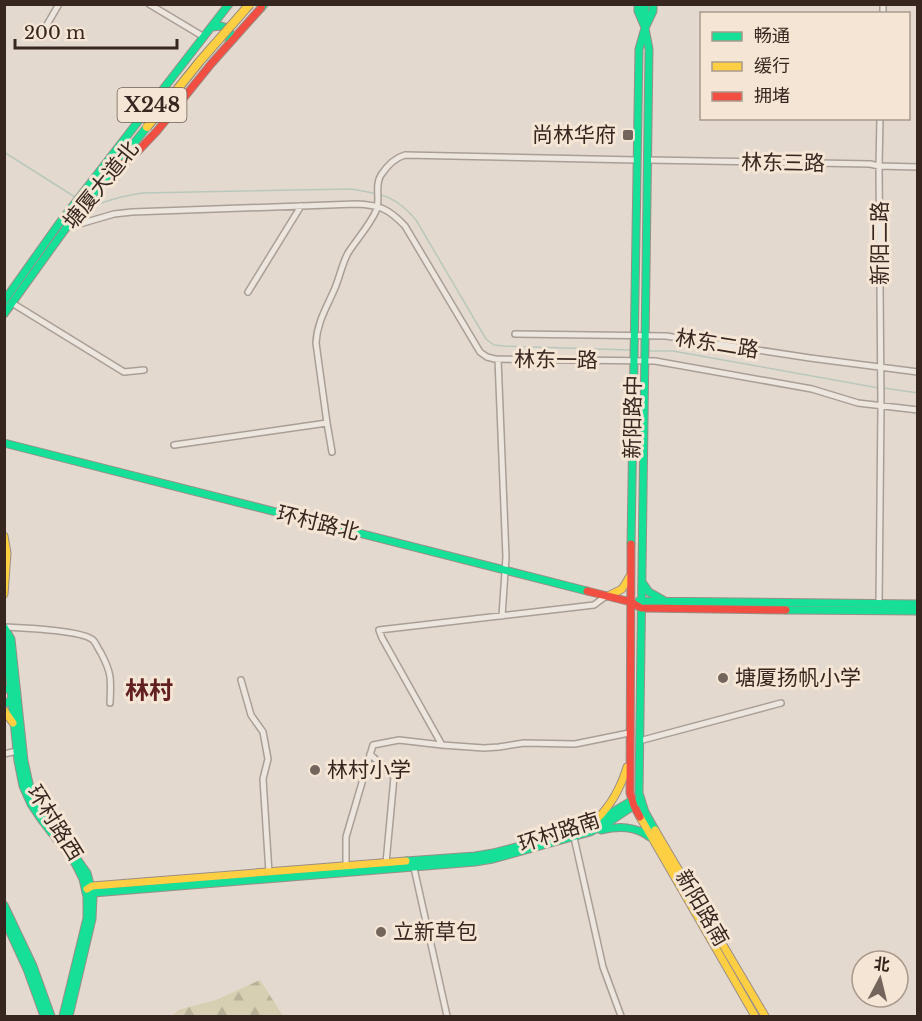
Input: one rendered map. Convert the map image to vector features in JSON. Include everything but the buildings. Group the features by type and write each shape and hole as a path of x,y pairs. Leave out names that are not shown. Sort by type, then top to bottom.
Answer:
{"main road":[{"name":"塘厦大道北","path":"4,314 28,266 228,4"},
{"name":"塘厦大道北","path":"8,302 200,61 251,4"},
{"path":"245,24 251,4"},
{"path":"638,4 645,28"},
{"name":"新阳路中","path":"635,802 638,786 639,741 648,160 649,49 645,28 645,4"},
{"path":"645,28 653,11 653,4"},
{"path":"111,174 140,150 262,6"},
{"path":"212,27 228,28 231,35 229,43"},
{"name":"新阳路中","path":"635,802 629,788 630,602 639,49 645,28"},
{"name":"环村路北","path":"4,443 641,604"},
{"path":"4,536 7,553 4,594"},
{"path":"606,596 623,588 631,574"},
{"path":"641,580 653,595 671,602"},
{"path":"641,604 671,602 918,604"},
{"path":"641,604 663,608"},
{"path":"640,626 647,614 663,608 918,611"},
{"name":"环村路西","path":"4,627 11,639 8,697 20,776 30,801 90,889"},
{"path":"8,697 10,717 14,725"},
{"name":"环村路西","path":"8,697 30,788 43,811 87,873 90,889 87,918 63,1017"},
{"path":"589,830 617,794 629,756"},
{"name":"环村路南","path":"90,889 269,873 414,868 493,859 589,830 635,802"},
{"name":"新阳路南","path":"635,802 653,840 754,1017"},
{"name":"新阳路南","path":"635,802 645,812 765,1017"},
{"path":"589,830 628,828 643,832 653,840"},
{"name":"环村路南","path":"90,889 346,870 386,863 474,856 574,835"},
{"path":"69,1017 92,919 90,889"},
{"path":"4,905 33,966 51,1017"},
{"path":"4,919 27,969 44,1017"}],"street":[{"path":"41,35 59,4"},
{"path":"149,4 204,37"},
{"name":"新阳二路","path":"879,604 880,120"},
{"path":"332,452 316,343 318,324 336,286 347,255 375,214 378,206 380,177 397,157 405,155 637,160"},
{"name":"林东三路","path":"648,160 918,167"},
{"path":"66,228 114,214 132,212 356,204 378,206"},
{"path":"248,292 301,206"},
{"name":"林东一路","path":"378,206 391,212 405,226 480,352 487,357 498,359 644,358 812,389 846,400 918,410"},
{"path":"8,302 124,372 144,370"},
{"name":"林东二路","path":"515,334 645,339 666,336 918,372"},
{"path":"498,359 506,556 502,616"},
{"path":"174,445 327,423"},
{"path":"442,745 379,630 594,605 606,596"},
{"path":"4,627 74,633 94,641 109,668 110,703"},
{"path":"241,680 251,715 263,732 268,759 263,779 269,873"},
{"path":"639,741 782,703"},
{"path":"346,870 346,837 372,745 399,740 484,748 524,743 575,744 629,733"},
{"path":"4,754 17,751"},
{"path":"370,754 394,777 386,863"},
{"path":"574,835 603,967 621,1017"},
{"path":"414,868 447,1017"}],"green space":[{"path":"260,980 283,1016 172,1016 178,1010 216,1000"}],"waterway":[{"path":"4,152 75,197"},
{"path":"90,204 142,193 351,189 380,194 401,205 416,220 486,339 494,345 630,350"},
{"path":"647,351 673,351 879,388"},
{"path":"884,388 918,393"}],"traffic: fast":[{"path":"4,301 58,225 229,4"},
{"path":"261,8 264,4"},
{"path":"638,4 638,11 644,25"},
{"path":"645,4 645,28 649,49 639,793 645,812 655,830"},
{"path":"631,544 639,49 653,11 653,4"},
{"path":"212,27 228,28 231,35 229,43"},
{"path":"4,314 66,228 147,127"},
{"path":"4,443 587,591"},
{"path":"642,582 649,592 663,600"},
{"path":"639,601 918,604"},
{"path":"786,610 918,611"},
{"path":"4,627 11,639 24,761 30,788 43,811 87,873 93,896 92,919 69,1016"},
{"path":"5,630 18,761 23,786 41,819 75,863 83,879 87,897 87,918 63,1016"},
{"path":"4,689 11,689 17,693 12,700 6,703"},
{"path":"406,861 493,853 588,827 631,801 635,801"},
{"path":"87,889 93,893 475,862 590,832 636,804"},
{"path":"601,830 627,828 650,837"},
{"path":"4,905 33,966 51,1016"},
{"path":"4,919 27,969 44,1016"}],"traffic: slow":[{"path":"147,127 250,4"},
{"path":"4,536 7,553 4,594"},
{"path":"608,596 622,589 630,576"},
{"path":"4,710 13,723"},
{"path":"597,819 615,795 627,767"},
{"path":"640,817 755,1016"},
{"path":"655,830 765,1016"},
{"path":"87,889 92,886 406,861"}],"traffic: jam":[{"path":"115,170 157,131 262,4"},
{"path":"631,544 630,793 640,817"},
{"path":"587,591 631,602 641,608 786,610"}],"place":[{"name":"尚林华府","path":"628,135"},
{"name":"塘厦扬帆小学","path":"723,678"},
{"name":"林村小学","path":"315,770"},
{"name":"立新草包","path":"381,932"}],"district":[{"name":"林村","path":"149,691"}]}
